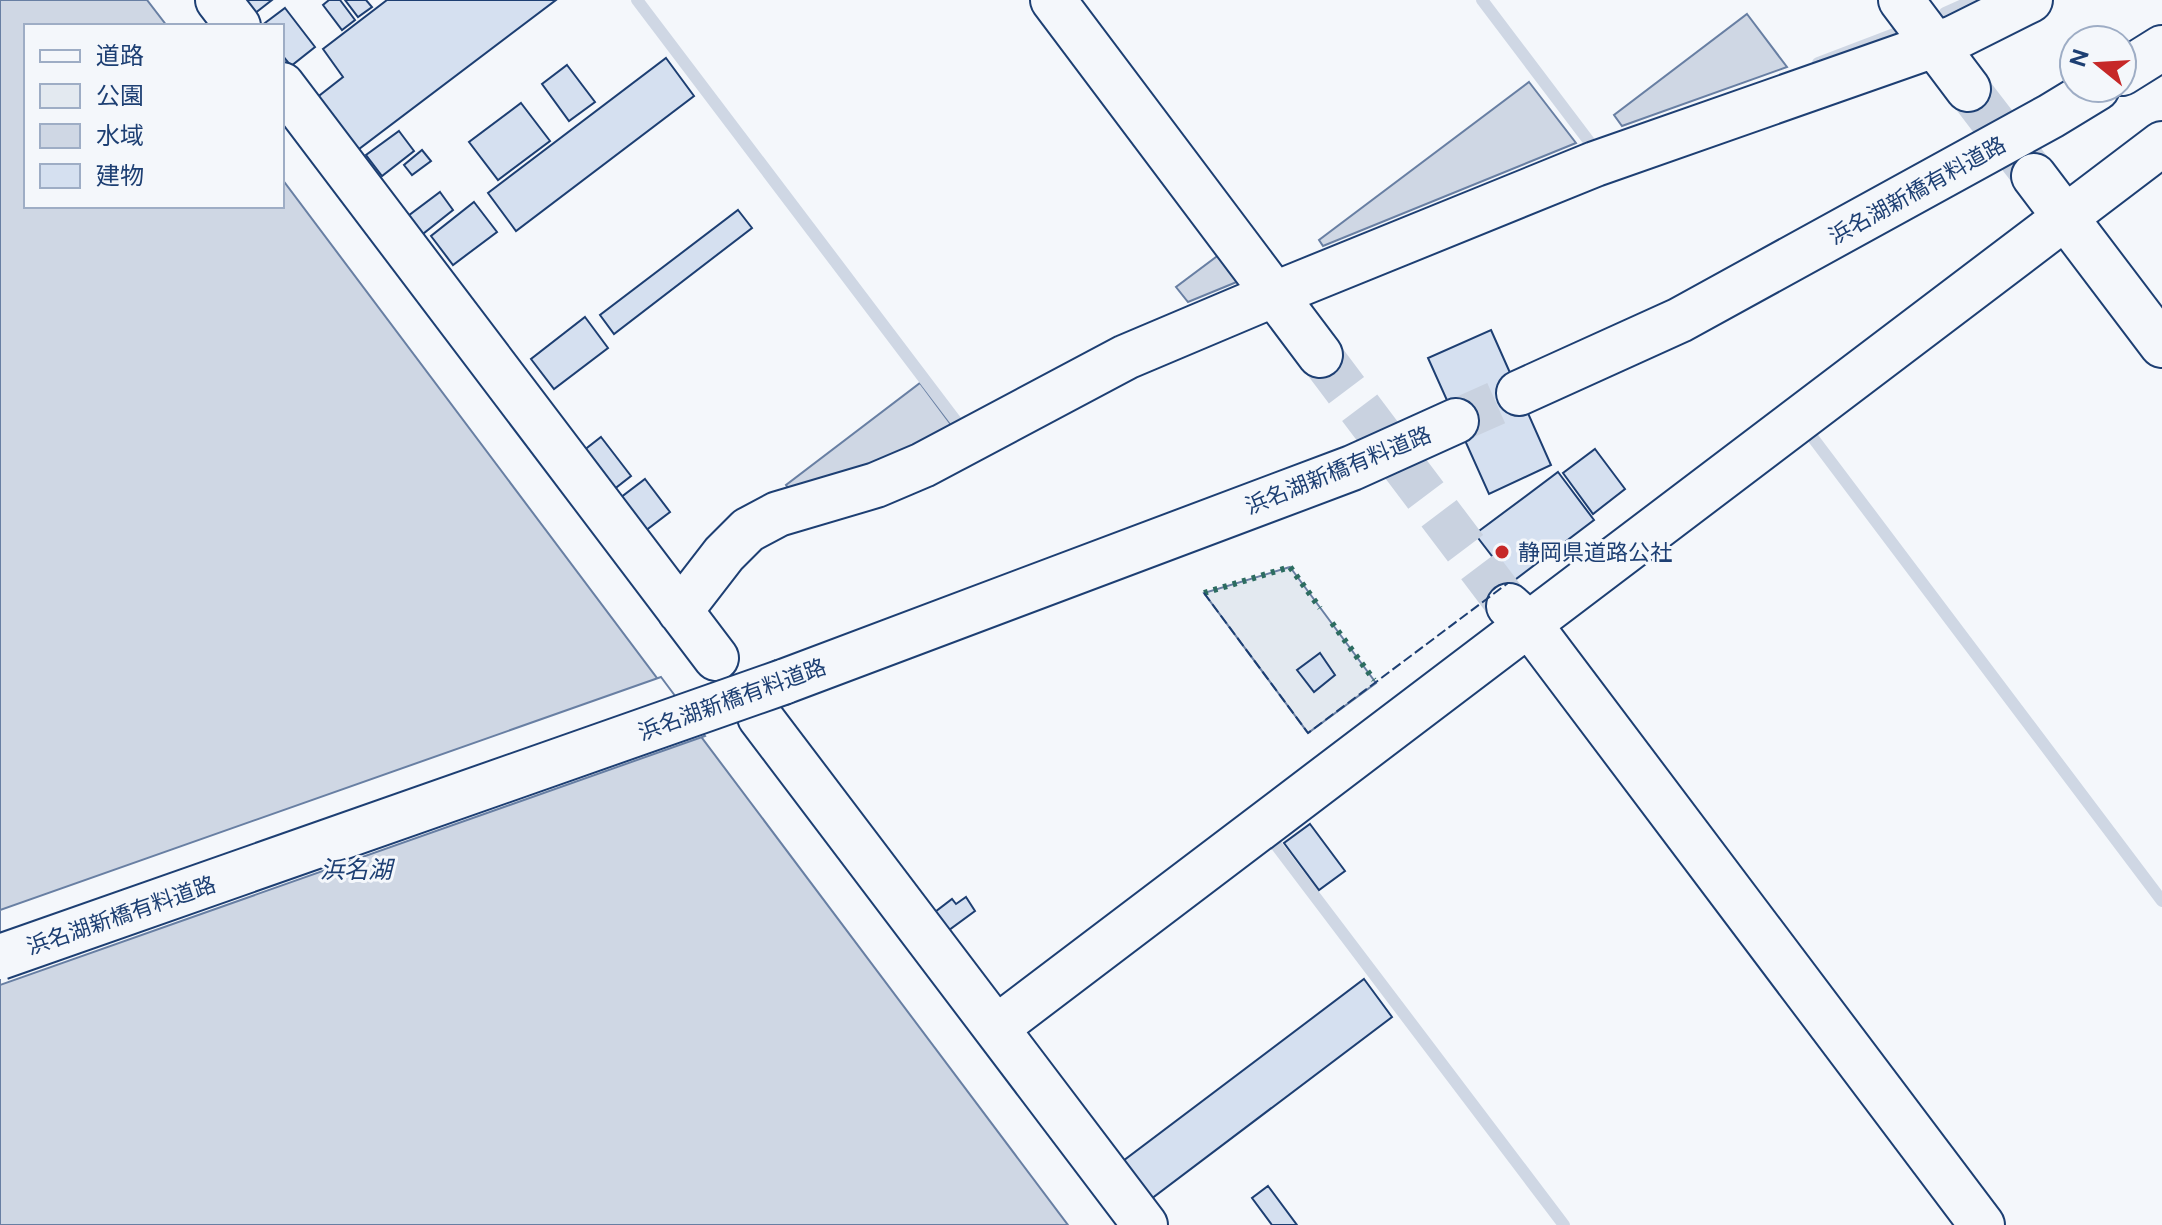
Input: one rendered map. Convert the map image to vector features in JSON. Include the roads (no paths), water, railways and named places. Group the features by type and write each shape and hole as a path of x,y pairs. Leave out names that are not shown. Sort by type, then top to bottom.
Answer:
{"street":[{"path":"218,0 236,24"},
{"path":"1053,0 1320,355"},
{"path":"1901,0 1968,89"},
{"path":"680,611 724,554 748,530 778,514 876,485 923,465 1126,357 1275,294 1595,164 1954,38 2030,0"},
{"path":"2138,63 2162,48"},
{"path":"284,88 716,658"},
{"name":"浜名湖新橋有料道路","path":"1519,393 1680,320 2070,104"},
{"path":"996,1028 1519,615 2162,144"},
{"path":"2034,176 2162,345"},
{"name":"浜名湖新橋有料道路","path":"0,957 771,699 1352,468 1456,421"},
{"path":"1519,615 1982,1225"},
{"path":"771,699 996,1028 1145,1225"}],"water":[{"name":"浜名湖","path":"0,0 147,0 165,24 24,24 24,208 284,208 284,182 1068,1225 0,1225"},
{"path":"1747,14 1787,67 1622,126 1614,115"},
{"path":"1529,82 1576,143 1323,246 1319,240"},
{"path":"1224,251 1244,279 1188,302 1176,287"},
{"path":"920,383 955,430 916,450 791,492 786,485"}],"waterway":[{"path":"637,0 959,425 967,421"},
{"path":"1482,0 1591,144"},
{"path":"1945,13 1974,0"},
{"path":"1818,63 1894,34"},
{"path":"1813,438 2162,901"},
{"path":"1276,845 1564,1225"}],"tunnel":[{"path":"1968,89 2030,170"},
{"path":"1320,355 1509,606"},
{"path":"1456,421 1519,393"}],"place":[{"name":"静岡県道路公社","path":"1502,552"}]}
